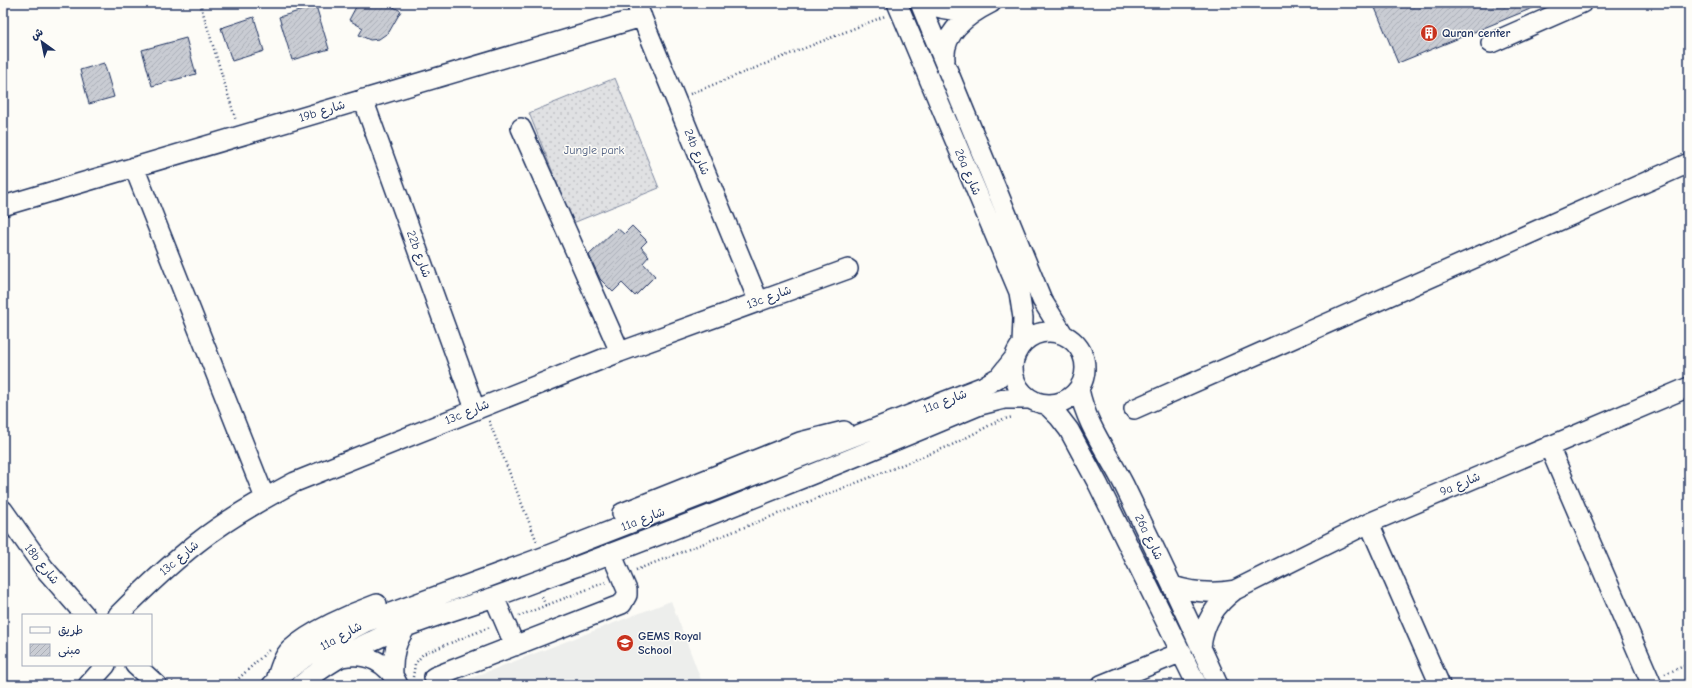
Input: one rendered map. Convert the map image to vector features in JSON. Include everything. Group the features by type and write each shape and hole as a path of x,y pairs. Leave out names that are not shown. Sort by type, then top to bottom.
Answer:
{"street":[{"name":"26a شارع","path":"920,3 1042,300 1063,334"},
{"path":"929,3 950,10 984,6"},
{"path":"1491,43 1582,3"},
{"name":"26a شارع","path":"899,6 1019,292 1023,318 1018,351"},
{"path":"944,60 945,45 952,32 984,6"},
{"name":"19b شارع","path":"3,206 363,99 639,10"},
{"name":"24b شارع","path":"639,10 758,300"},
{"name":"22b شارع","path":"363,99 475,409"},
{"path":"522,128 620,352"},
{"path":"1134,409 1689,163"},
{"path":"134,167 265,498"},
{"name":"13c شارع","path":"119,614 166,568 197,542 230,519 295,482 620,352 848,268"},
{"path":"1045,332 1063,334 1078,345 1086,362 1086,372 1080,389 1065,401 1047,405 1029,399 1022,393 1014,376 1013,366 1018,351 1029,338 1045,332"},
{"name":"11a شارع","path":"274,683 310,654 346,631 366,622 787,464 871,429 984,386 999,377 1018,351"},
{"name":"9a شارع","path":"1201,647 1203,633 1215,608 1224,598 1235,590 1369,523 1689,387"},
{"name":"26a شارع","path":"1080,389 1087,418 1122,481 1173,586 1218,685"},
{"name":"11a شارع","path":"301,685 325,667 374,639 408,625 494,597 611,553 805,478 980,406 1004,400 1029,399"},
{"name":"26a شارع","path":"1047,405 1059,417 1068,430 1098,484 1197,685"},
{"path":"274,683 290,650 325,627 364,608 539,546 800,442 842,431 871,429"},
{"path":"1549,446 1652,685"},
{"name":"18b شارع","path":"3,510 44,568 71,601 84,614"},
{"path":"1369,523 1440,685"},
{"path":"434,677 622,604 627,595 622,576 611,553"},
{"name":"9a شارع","path":"1173,586 1185,590 1210,593 1235,590"},
{"path":"494,597 515,646"},
{"path":"396,680 393,657 400,636 408,625"},
{"path":"1101,685 1182,652"},
{"path":"342,657 358,656 374,660 388,669 396,680"},
{"path":"88,685 105,666"},
{"path":"136,666 157,685"}],"path":[{"path":"200,3 240,136"},
{"path":"676,100 899,6"},
{"path":"475,409 480,424 490,421 539,546"},
{"path":"396,680 402,678 414,683 413,676 415,664 418,658 428,651 546,606 952,445 1000,420 1014,416"},
{"path":"536,581 546,606"},
{"path":"228,685 236,681 257,660 281,642 290,650"}],"shaded area":[{"name":"GEMS Royal School","path":"671,601 703,685 453,685"}],"green space":[{"name":"Jungle park","path":"615,78 659,188 573,223 529,113"}],"building":[{"path":"358,3 386,3 401,11 389,32 379,39 370,40 359,35 363,28 349,20"},
{"name":"Quran center","path":"1373,3 1545,3 1398,63"},
{"path":"316,6 329,49 292,60 279,17"},
{"path":"254,17 264,51 232,61 221,28"},
{"path":"186,38 196,74 152,86 142,50"},
{"path":"104,63 114,97 89,104 80,70"},
{"path":"632,226 647,241 641,247 649,256 643,263 655,276 635,296 622,283 613,292 600,279 589,255 617,228 624,234"}],"place":[{"name":"Quran center","path":"1429,33"},
{"name":"GEMS Royal School","path":"625,643"}]}
